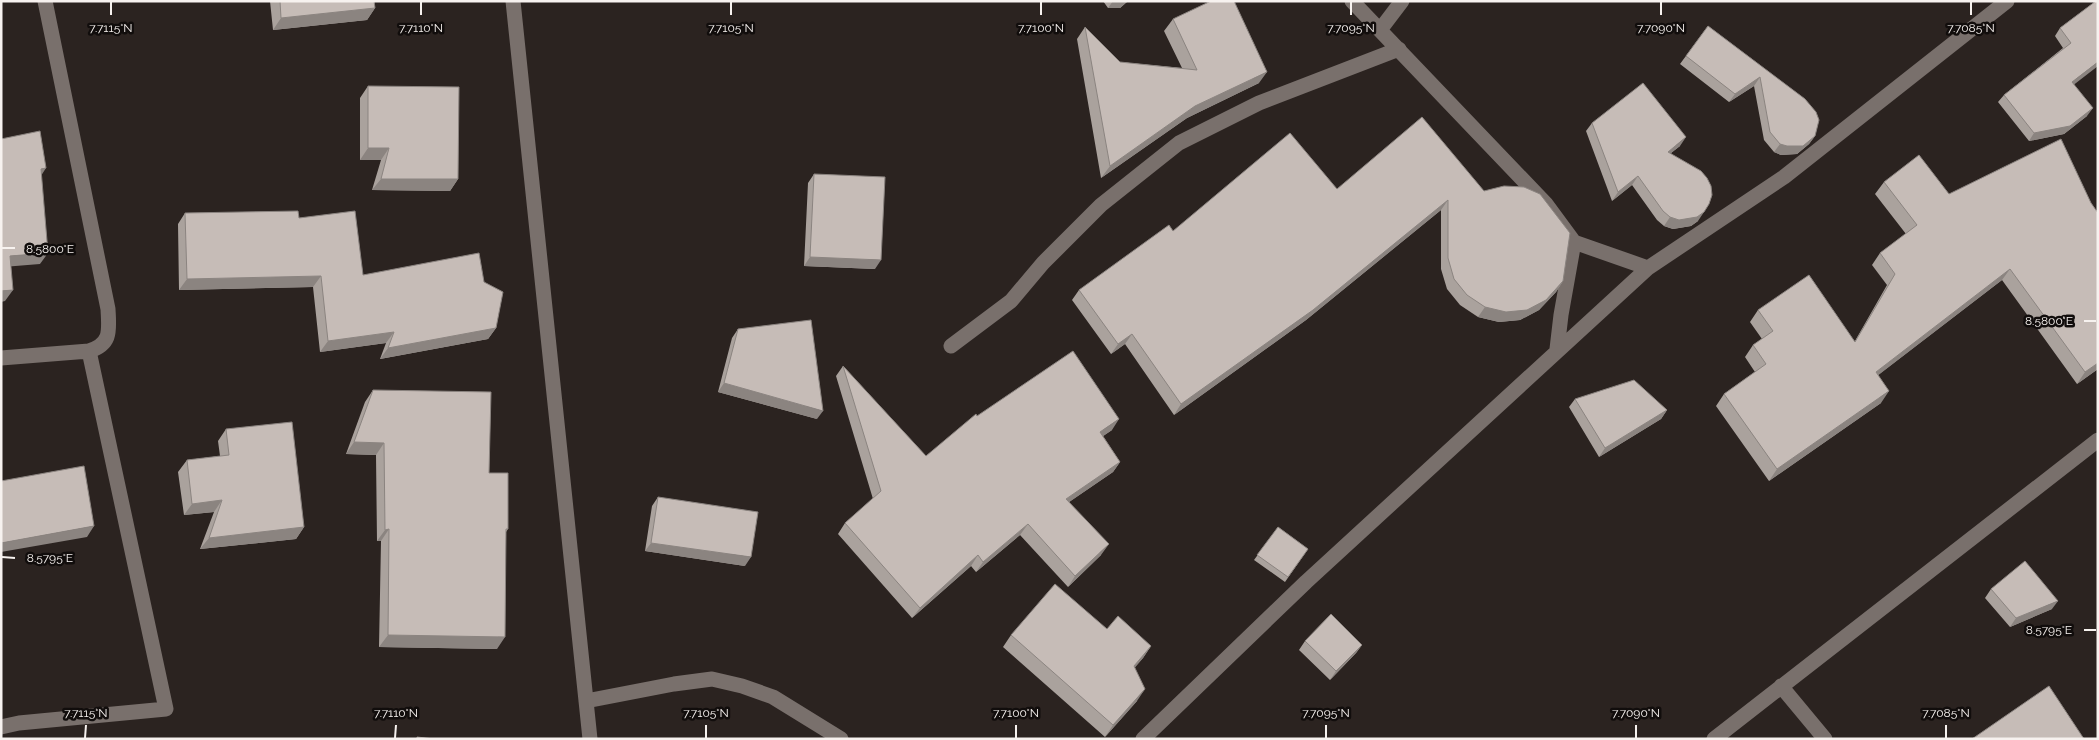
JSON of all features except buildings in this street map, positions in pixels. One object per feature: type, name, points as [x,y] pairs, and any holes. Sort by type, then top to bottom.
[{"type":"street","points":[[1,358],[89,351],[99,348],[107,340],[109,328],[108,309],[45,1]]},
{"type":"street","points":[[513,1],[590,739]]},
{"type":"street","points":[[1352,1],[1546,204],[1574,242],[1648,268]]},
{"type":"street","points":[[1380,30],[1402,1]]},
{"type":"street","points":[[1143,739],[1306,582],[1648,268],[1784,177],[2007,1]]},
{"type":"street","points":[[951,346],[1011,301],[1043,263],[1101,205],[1179,143],[1259,103],[1399,49]]},
{"type":"street","points":[[1558,349],[1561,315],[1574,242]]},
{"type":"street","points":[[1,727],[19,723],[166,709],[89,351]]},
{"type":"street","points":[[1714,739],[2098,440]]},
{"type":"street","points":[[586,701],[674,684],[712,679],[742,686],[773,697],[841,739]]},
{"type":"street","points":[[1781,686],[1825,739]]}]
